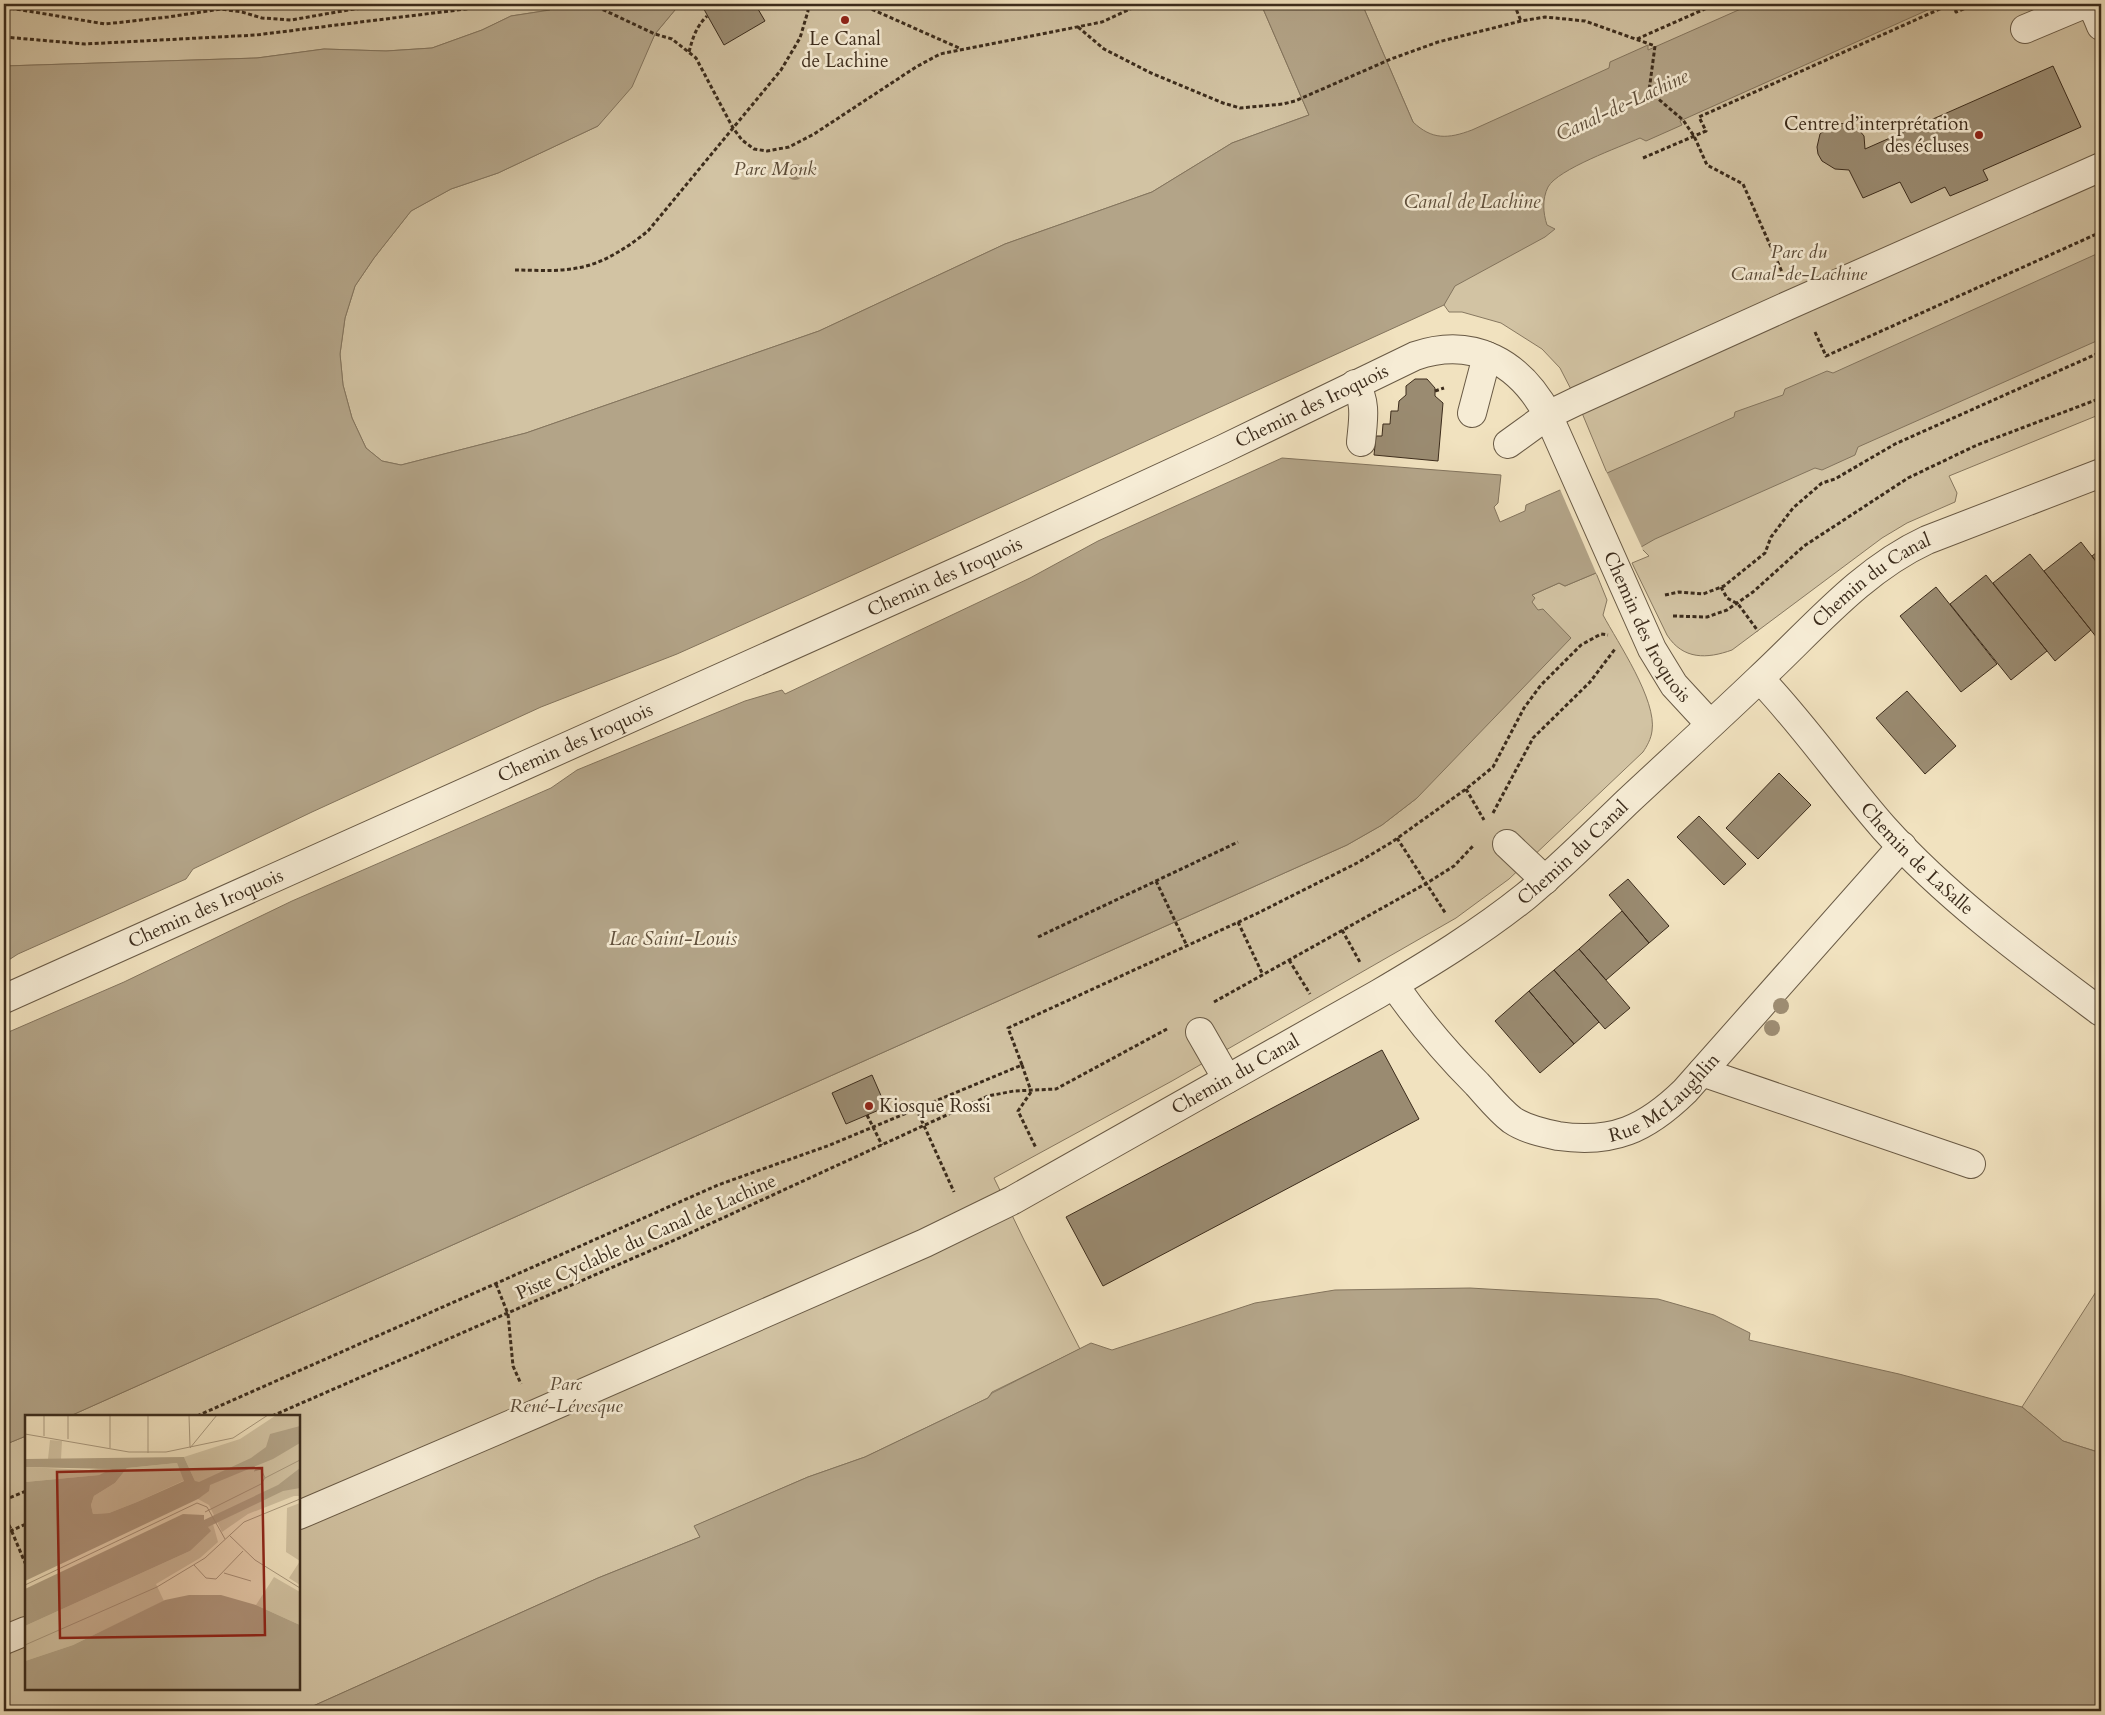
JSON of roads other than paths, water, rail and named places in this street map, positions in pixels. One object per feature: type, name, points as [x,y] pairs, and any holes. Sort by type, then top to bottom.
[{"type":"street","points":[[2025,30],[2088,4],[2092,7],[2101,26]]},
{"type":"street","points":[[1508,444],[1548,415],[1795,302],[2101,167]]},
{"type":"street","name":"Chemin des Iroquois","points":[[4,999],[985,559],[1224,449],[1329,396],[1415,356],[1436,350],[1452,348],[1487,356],[1499,361],[1523,379],[1534,392],[1548,415],[1616,570],[1666,673],[1690,704],[1710,724]]},
{"type":"street","points":[[1472,413],[1487,356]]},
{"type":"street","points":[[1355,384],[1364,407],[1361,442]]},
{"type":"street","name":"Chemin du Canal","points":[[300,1515],[925,1243],[1013,1200],[1394,985],[1489,924],[1545,880],[1760,679],[1832,608],[1876,571],[1908,549],[1950,530],[2101,473]]},
{"type":"street","name":"Chemin de LaSalle","points":[[1760,679],[1784,704],[1867,808],[1902,846],[1974,912],[2101,1012]]},
{"type":"street","points":[[1507,844],[1545,880]]},
{"type":"street","name":"Rue McLaughlin","points":[[1394,985],[1417,1018],[1449,1056],[1512,1120],[1527,1128],[1547,1134],[1575,1138],[1594,1138],[1625,1133],[1662,1112],[1679,1097],[1902,846]]},
{"type":"street","points":[[1200,1032],[1227,1079]]},
{"type":"street","points":[[1702,1072],[1971,1164]]},
{"type":"street","points":[[4,1640],[25,1631]]},
{"type":"water","points":[[554,4],[680,4],[655,34],[632,87],[598,126],[498,173],[451,189],[411,211],[374,258],[355,286],[345,318],[340,354],[343,385],[352,418],[366,448],[382,461],[401,465],[526,433],[819,331],[1005,244],[1152,192],[1232,143],[1309,115],[1261,4],[1362,4],[1413,122],[1434,135],[1448,136],[1472,130],[1609,68],[1610,62],[1648,45],[1648,50],[1752,4],[1941,4],[1680,121],[1682,125],[1646,141],[1640,138],[1590,159],[1564,173],[1548,187],[1544,201],[1547,225],[1555,229],[1545,237],[1455,286],[1444,305],[677,654],[541,707],[312,812],[193,869],[186,879],[18,954],[4,963],[4,66],[257,58],[324,49],[386,51],[432,48],[482,30],[511,16],[550,10]]},
{"type":"water","name":"Lac Saint-Louis","points":[[2101,252],[2101,339],[1858,447],[1855,455],[1822,470],[1815,468],[1655,539],[1596,573],[1565,586],[1559,583],[1532,595],[1535,598],[1532,602],[1538,610],[1543,609],[1571,638],[1417,798],[1382,825],[1347,845],[72,1415],[25,1415],[25,1436],[4,1445],[4,1034],[124,982],[292,901],[551,788],[577,770],[745,701],[782,690],[785,694],[1030,578],[1098,541],[1282,458],[1501,475],[1498,503],[1494,507],[1500,522],[1525,511],[1526,505],[1607,473],[1734,417],[1735,412],[1783,395],[1785,389],[1827,371],[1833,373]]},
{"type":"water","points":[[1470,1288],[1658,1299],[1714,1315],[1750,1333],[1749,1340],[1899,1374],[2022,1407],[2063,1441],[2101,1453],[2101,1711],[302,1711],[598,1578],[700,1537],[694,1526],[808,1477],[865,1457],[988,1398],[992,1393],[1091,1343],[1112,1350],[1255,1303],[1335,1290]]},
{"type":"place","name":"Le Canal de Lachine","points":[[845,20]]},
{"type":"place","name":"Centre d’interprétation des écluses","points":[[1979,135]]},
{"type":"place","name":"Kiosque Rossi","points":[[869,1106]]},
{"type":"water label","name":"Canal-de-Lachine","points":[[1622,105]]},
{"type":"water label","name":"Canal de Lachine","points":[[1472,201]]},
{"type":"park label","name":"Parc Monk","points":[[775,169]]},
{"type":"park label","name":"Parc du Canal-de-Lachine","points":[[1799,263]]},
{"type":"park label","name":"Parc René-Lévesque","points":[[566,1395]]}]
